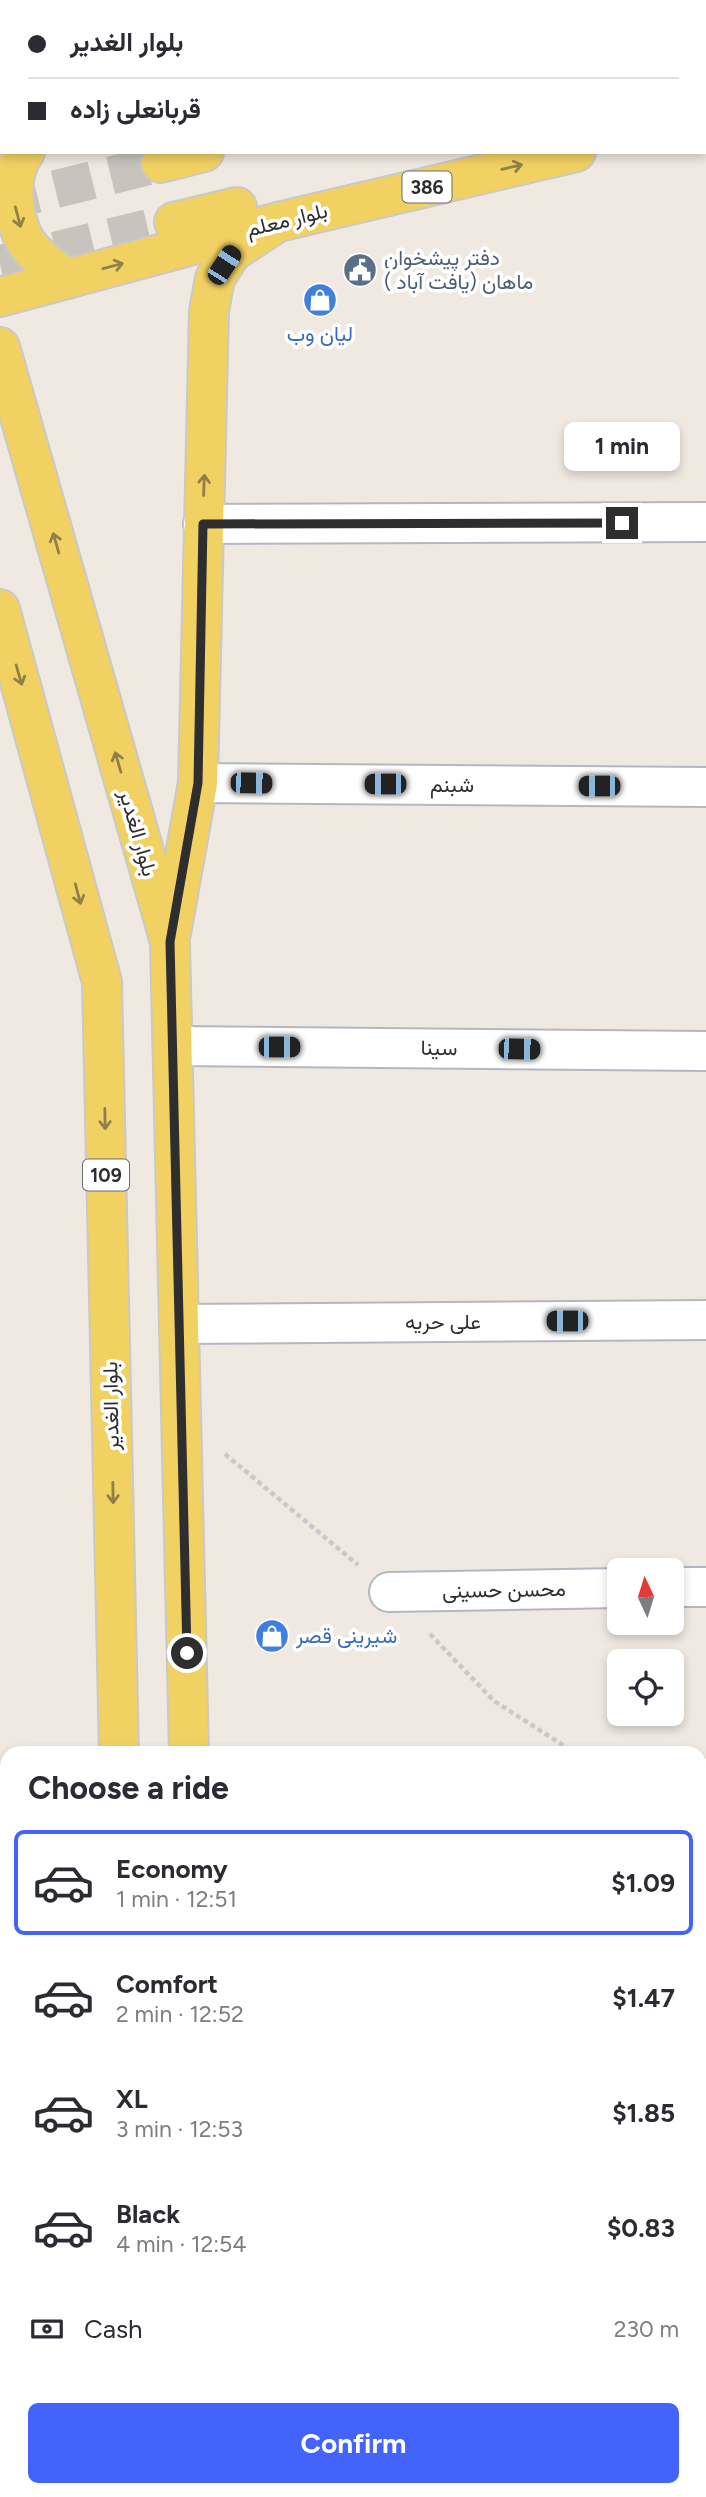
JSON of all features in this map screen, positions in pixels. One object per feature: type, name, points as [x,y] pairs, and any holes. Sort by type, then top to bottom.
[{"type":"main road","points":[[24,154],[15,171],[13,185],[15,207],[25,240],[36,254],[67,279]]},
{"type":"main road","points":[[161,163],[196,154]]},
{"type":"main road","name":"بلوار معلم","points":[[174,222],[463,154]]},
{"type":"main road","name":"بلوار معلم","points":[[0,297],[278,222],[567,154]]},
{"type":"main road","points":[[170,942],[198,783],[209,311],[215,278],[232,252],[278,222]]},
{"type":"main road","name":"بلوار الغدیر","points":[[0,346],[170,942],[189,1746]]},
{"type":"main road","name":"بلوار الغدیر","points":[[0,609],[102,982],[119,1746]]},
{"type":"street","points":[[203,524],[706,522]]},
{"type":"street","name":"شبنم","points":[[198,783],[706,786]]},
{"type":"street","name":"سینا","points":[[173,1046],[706,1051]]},
{"type":"street","name":"علی حریه","points":[[179,1324],[706,1320]]},
{"type":"street","points":[[684,1587],[706,1587]]},
{"type":"street","name":"محسن حسینی","points":[[389,1592],[607,1588]]},
{"type":"tunnel","points":[[0,203],[161,163]]},
{"type":"tunnel","points":[[0,264],[174,222]]},
{"type":"place","name":"دفتر پیشخوان ماهان (یافت آباد )","points":[[360,270]]},
{"type":"place","name":"لیان وب","points":[[320,300]]},
{"type":"place","name":"شیرینی قصر","points":[[272,1636]]},
{"type":"route","points":[[187,1653],[170,942],[198,783],[203,524],[622,523]]}]
